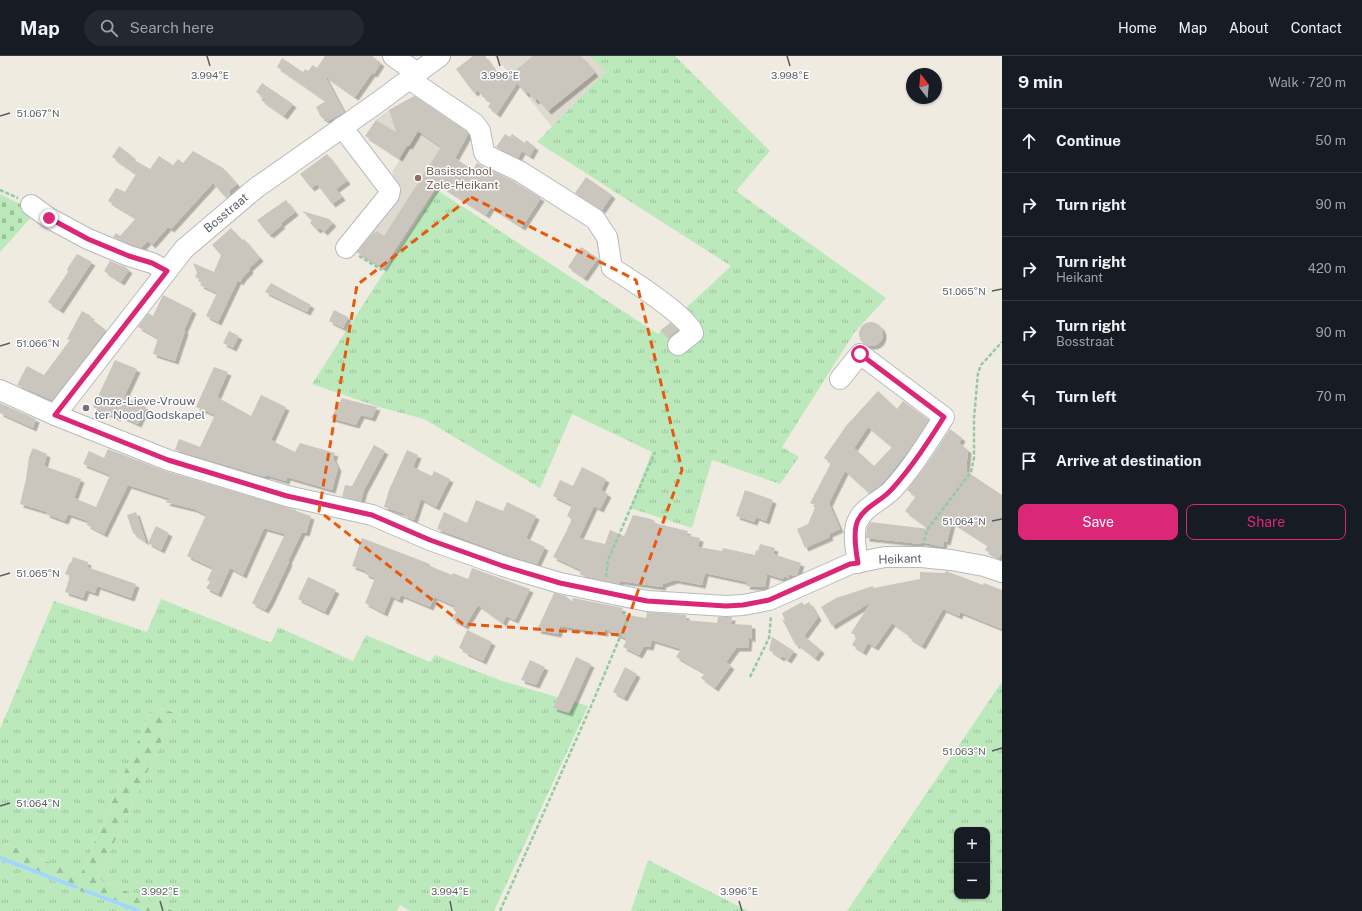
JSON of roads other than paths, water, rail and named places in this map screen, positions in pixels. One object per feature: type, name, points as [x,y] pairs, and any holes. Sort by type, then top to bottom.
[{"type":"street","points":[[393,56],[413,76],[474,123],[480,131],[484,152],[486,155],[521,172],[595,219],[607,237],[612,268],[678,314],[693,329],[693,333],[678,345]]},
{"type":"street","name":"Bosstraat","points":[[55,415],[184,249],[256,188],[342,128],[440,56]]},
{"type":"street","points":[[342,128],[390,190],[389,195],[346,248]]},
{"type":"street","points":[[31,205],[49,218],[88,239],[129,256],[152,263],[167,271]]},
{"type":"street","points":[[840,379],[860,354],[944,417],[916,459],[891,491],[864,511],[857,521],[855,543],[858,563]]},
{"type":"street","name":"Heikant","points":[[0,390],[55,415],[168,460],[287,496],[372,515],[430,540],[503,566],[560,583],[647,601],[726,606],[743,605],[769,600],[850,564],[885,557],[951,560],[984,566],[1002,572]]},
{"type":"waterway","points":[[0,858],[76,887]]},
{"type":"waterway","points":[[86,891],[139,911]]},
{"type":"place","name":"Basisschool Zele-Heikant","points":[[418,178]]},
{"type":"place","name":"Onze-Lieve-Vrouw ter Nood Godskapel","points":[[86,408]]}]
